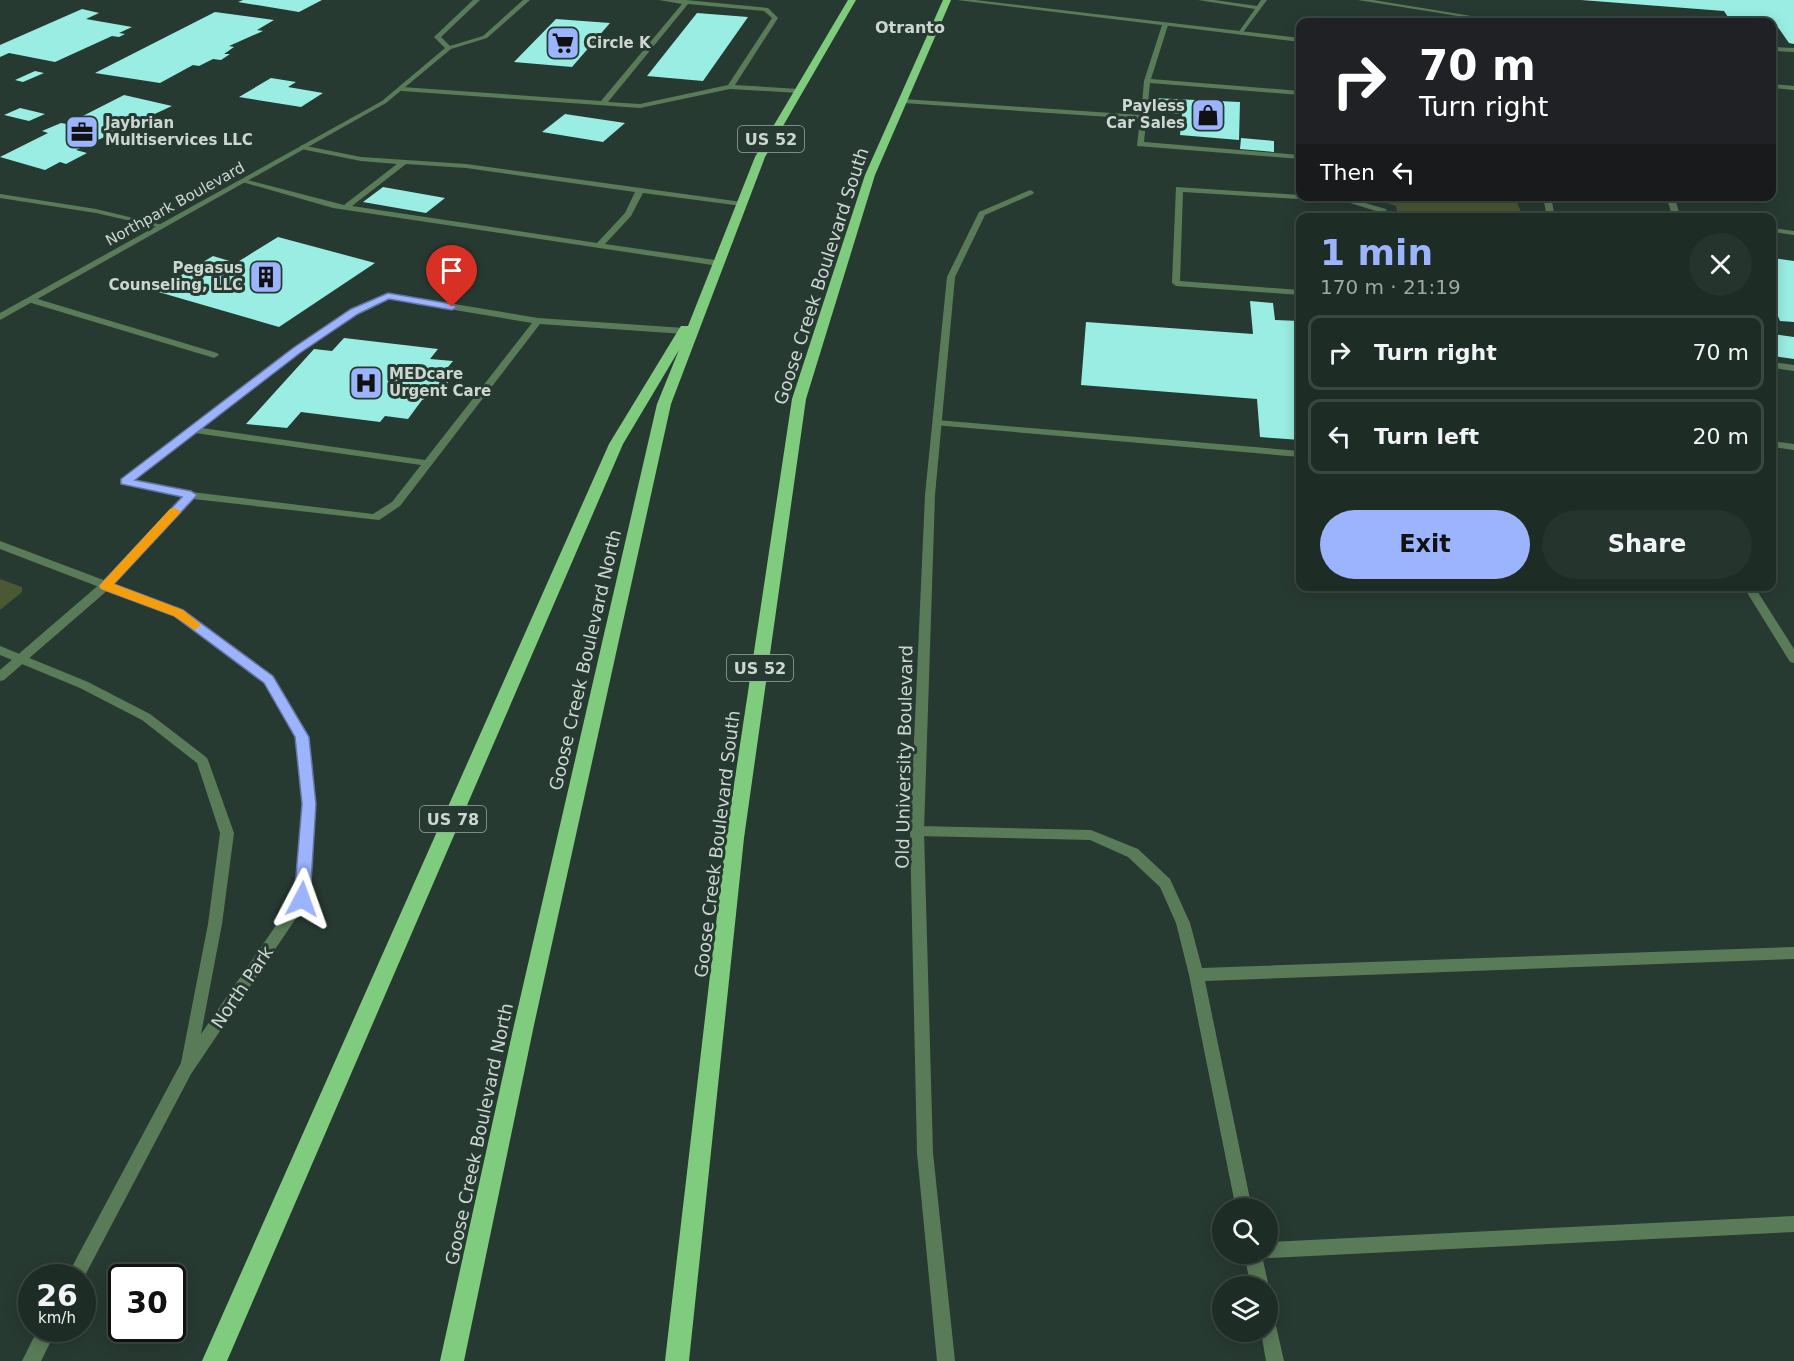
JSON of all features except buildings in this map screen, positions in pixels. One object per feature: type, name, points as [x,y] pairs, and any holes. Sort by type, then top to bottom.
[{"type":"highway","name":"Goose Creek Boulevard North","points":[[452,1361],[524,1025],[664,404],[760,157],[852,0]]},
{"type":"highway","name":"Goose Creek Boulevard South","points":[[677,1361],[735,838],[799,399],[870,175],[947,0]]},
{"type":"highway","name":"US 78","points":[[214,1361],[616,444],[710,287]]},
{"type":"street","points":[[477,0],[437,37],[449,48],[485,37],[527,0]]},
{"type":"street","points":[[662,0],[766,9],[775,18],[730,87]]},
{"type":"street","points":[[960,0],[1296,40]]},
{"type":"street","points":[[1202,0],[1259,8]]},
{"type":"street","points":[[1241,33],[1264,0]]},
{"type":"street","points":[[1361,0],[1479,18]]},
{"type":"street","points":[[604,102],[686,2]]},
{"type":"street","points":[[1165,25],[1147,81],[1140,144],[1296,157]]},
{"type":"street","name":"Northpark Boulevard","points":[[0,317],[370,110],[402,89],[449,48]]},
{"type":"street","points":[[1776,48],[1794,50]]},
{"type":"street","points":[[1147,81],[1296,93]]},
{"type":"street","points":[[1776,86],[1794,88]]},
{"type":"street","points":[[402,89],[640,106],[730,87],[799,91]]},
{"type":"street","points":[[903,102],[1144,117]]},
{"type":"street","points":[[304,147],[361,159],[466,166],[742,204]]},
{"type":"street","points":[[345,208],[404,162]]},
{"type":"street","points":[[243,181],[345,208],[719,263]]},
{"type":"street","points":[[1296,197],[1179,189],[1176,283],[1296,293]]},
{"type":"street","points":[[599,245],[628,214],[640,190]]},
{"type":"street","name":"Old University Boulevard","points":[[946,1361],[925,1153],[918,831],[930,495],[951,277],[982,214],[1030,192]]},
{"type":"street","points":[[0,196],[96,211],[162,226]]},
{"type":"street","points":[[1351,201],[1383,213]]},
{"type":"street","points":[[1776,231],[1794,233]]},
{"type":"street","points":[[538,321],[396,504],[375,518],[191,495],[126,482],[297,350],[354,311],[388,296],[538,321],[684,331]]},
{"type":"street","points":[[31,300],[214,355]]},
{"type":"street","points":[[1776,366],[1794,368]]},
{"type":"street","points":[[937,423],[1296,454]]},
{"type":"street","points":[[195,430],[427,463]]},
{"type":"street","points":[[1776,445],[1794,447]]},
{"type":"street","points":[[0,677],[105,586],[191,495]]},
{"type":"street","name":"North Park","points":[[0,545],[179,613],[268,679],[302,737],[309,804],[302,899],[186,1069],[82,1264]]},
{"type":"street","points":[[1751,591],[1794,659]]},
{"type":"street","name":"North Park","points":[[0,650],[84,685],[146,717],[202,760],[227,833],[215,924],[186,1069]]},
{"type":"street","points":[[918,831],[1091,835],[1133,853],[1165,883],[1183,923],[1196,975],[1242,1198]]},
{"type":"street","points":[[1196,975],[1794,953]]},
{"type":"street","points":[[1278,1250],[1794,1224]]},
{"type":"street","points":[[31,1361],[41,1342]]},
{"type":"street","points":[[1272,1342],[1275,1361]]},
{"type":"green space","points":[[1382,201],[1517,201],[1521,213],[1397,213],[1396,206]]},
{"type":"green space","points":[[0,579],[22,587],[22,592],[0,610]]},
{"type":"slow traffic","points":[[175,512],[105,586],[179,613],[195,625]]},
{"type":"place","name":"Circle K","points":[[563,43]]},
{"type":"place","name":"Payless Car Sales","points":[[1208,115]]},
{"type":"place","name":"Jaybrian Multiservices LLC","points":[[82,132]]},
{"type":"place","name":"Pegasus Counseling, LLC","points":[[266,277]]},
{"type":"place","name":"MEDcare Urgent Care","points":[[366,383]]},
{"type":"district","name":"Otranto","points":[[910,27]]},
{"type":"route","points":[[302,899],[309,804],[302,737],[268,679],[179,613],[105,586],[191,495],[126,482],[297,350],[354,311],[388,296],[452,307]]}]
